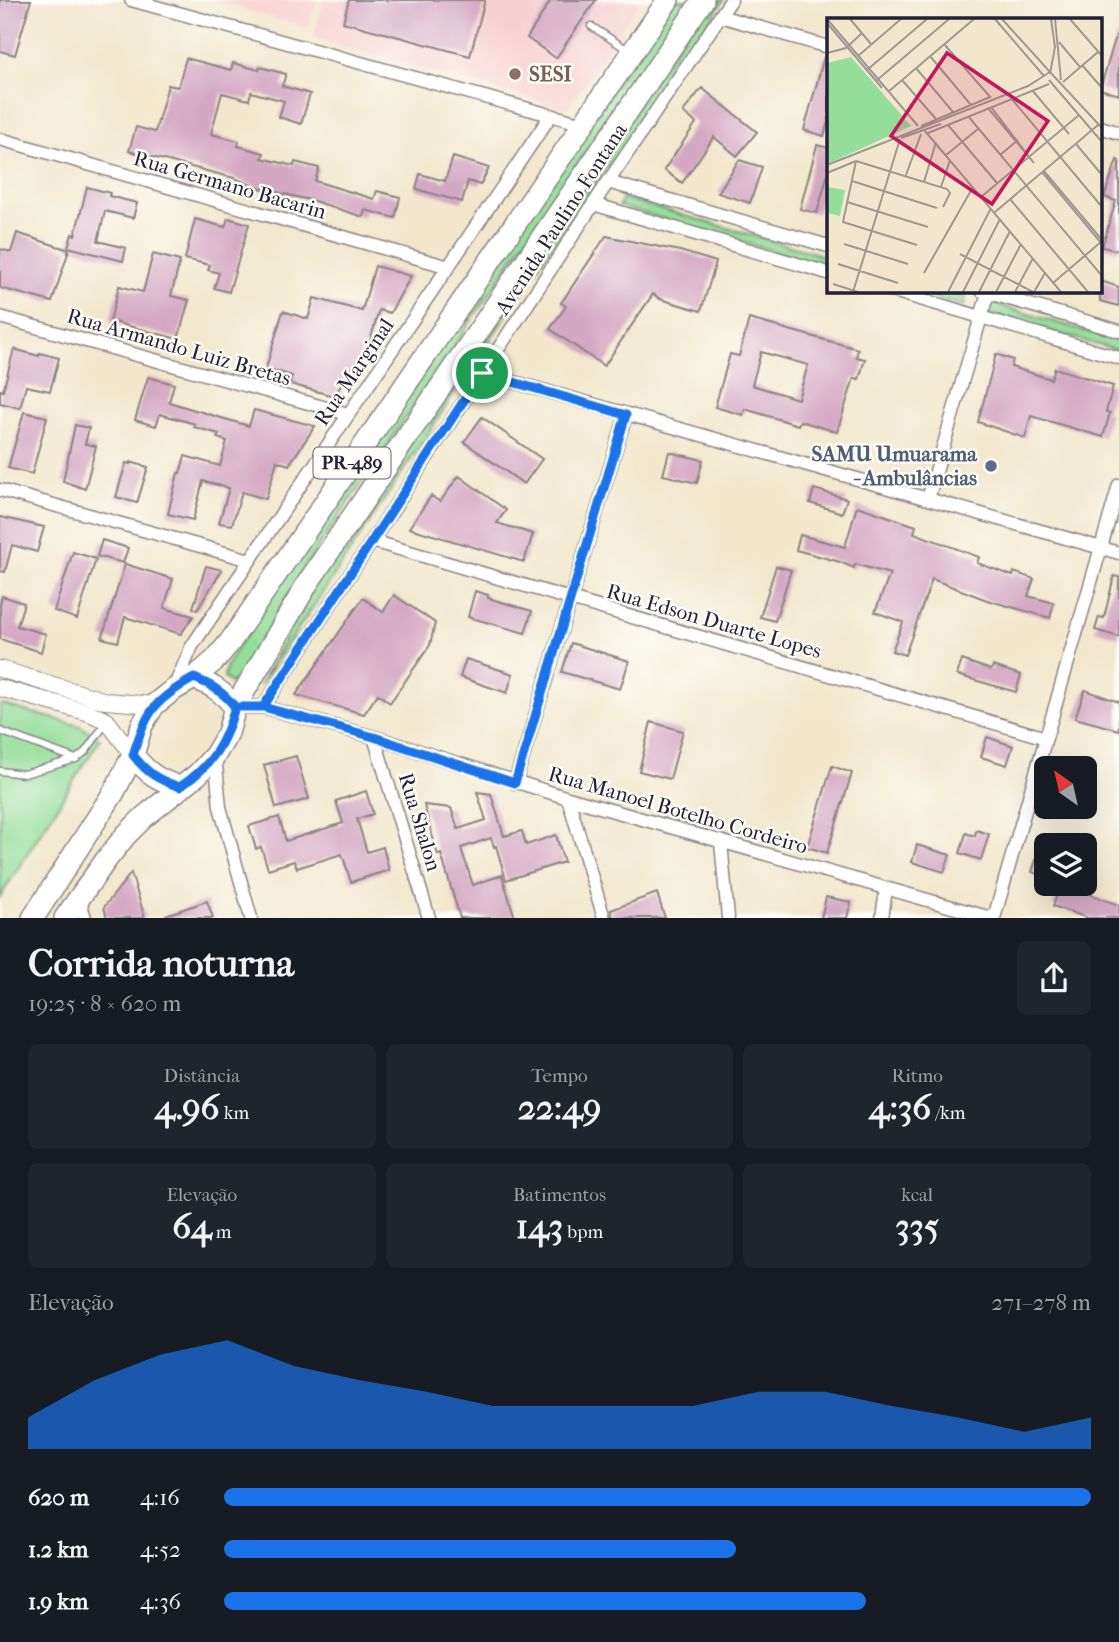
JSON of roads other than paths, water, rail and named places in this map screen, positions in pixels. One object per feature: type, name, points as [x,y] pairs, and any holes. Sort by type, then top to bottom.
[{"type":"main road","name":"PR-489","points":[[33,918],[114,792],[133,755],[142,725],[153,705],[194,678],[215,660],[230,642],[668,0]]},
{"type":"main road","name":"PR-489","points":[[65,918],[82,908],[126,835],[198,774],[215,755],[228,733],[235,707],[309,581],[704,0]]},
{"type":"main road","points":[[194,678],[224,693],[235,707]]},
{"type":"main road","points":[[133,755],[146,771],[160,781],[180,787]]},
{"type":"street","points":[[131,0],[583,124]]},
{"type":"street","name":"Avenida Paulino Fontana","points":[[263,707],[593,204],[731,0]]},
{"type":"street","points":[[720,16],[827,47]]},
{"type":"street","name":"Rua Marginal","points":[[173,690],[192,646],[551,115]]},
{"type":"street","points":[[1102,128],[1119,132]]},
{"type":"street","name":"Rua Germano Bacarin","points":[[0,139],[449,267]]},
{"type":"street","points":[[608,182],[827,246]]},
{"type":"street","points":[[593,204],[827,273]]},
{"type":"street","points":[[897,292],[1119,358]]},
{"type":"street","points":[[928,499],[981,317],[984,292],[1119,331]]},
{"type":"street","name":"Rua Armando Luiz Bretas","points":[[0,317],[348,414]]},
{"type":"street","points":[[482,373],[1119,553]]},
{"type":"street","points":[[515,783],[626,415]]},
{"type":"street","points":[[993,918],[1119,485]]},
{"type":"street","points":[[0,490],[250,560]]},
{"type":"street","name":"Rua Edson Duarte Lopes","points":[[372,541],[1046,738]]},
{"type":"street","points":[[0,669],[106,701],[153,705]]},
{"type":"street","points":[[0,688],[90,713],[107,721],[133,755]]},
{"type":"street","name":"Rua Manoel Botelho Cordeiro","points":[[235,707],[263,707],[374,737],[515,783],[993,918]]},
{"type":"street","name":"Rua Shalon","points":[[374,737],[429,918]]},
{"type":"street","points":[[215,755],[220,807],[251,918]]},
{"type":"street","points":[[568,798],[604,918]]},
{"type":"street","points":[[721,842],[728,918]]},
{"type":"street","points":[[882,918],[886,889]]},
{"type":"lane","points":[[591,26],[633,53]]},
{"type":"lane","points":[[0,771],[24,774],[76,759],[85,752],[107,721]]},
{"type":"lane","points":[[0,731],[76,759]]},
{"type":"place","name":"SESI","points":[[515,74]]},
{"type":"place","name":"SAMU Umuarama - Ambulâncias","points":[[991,466]]}]
